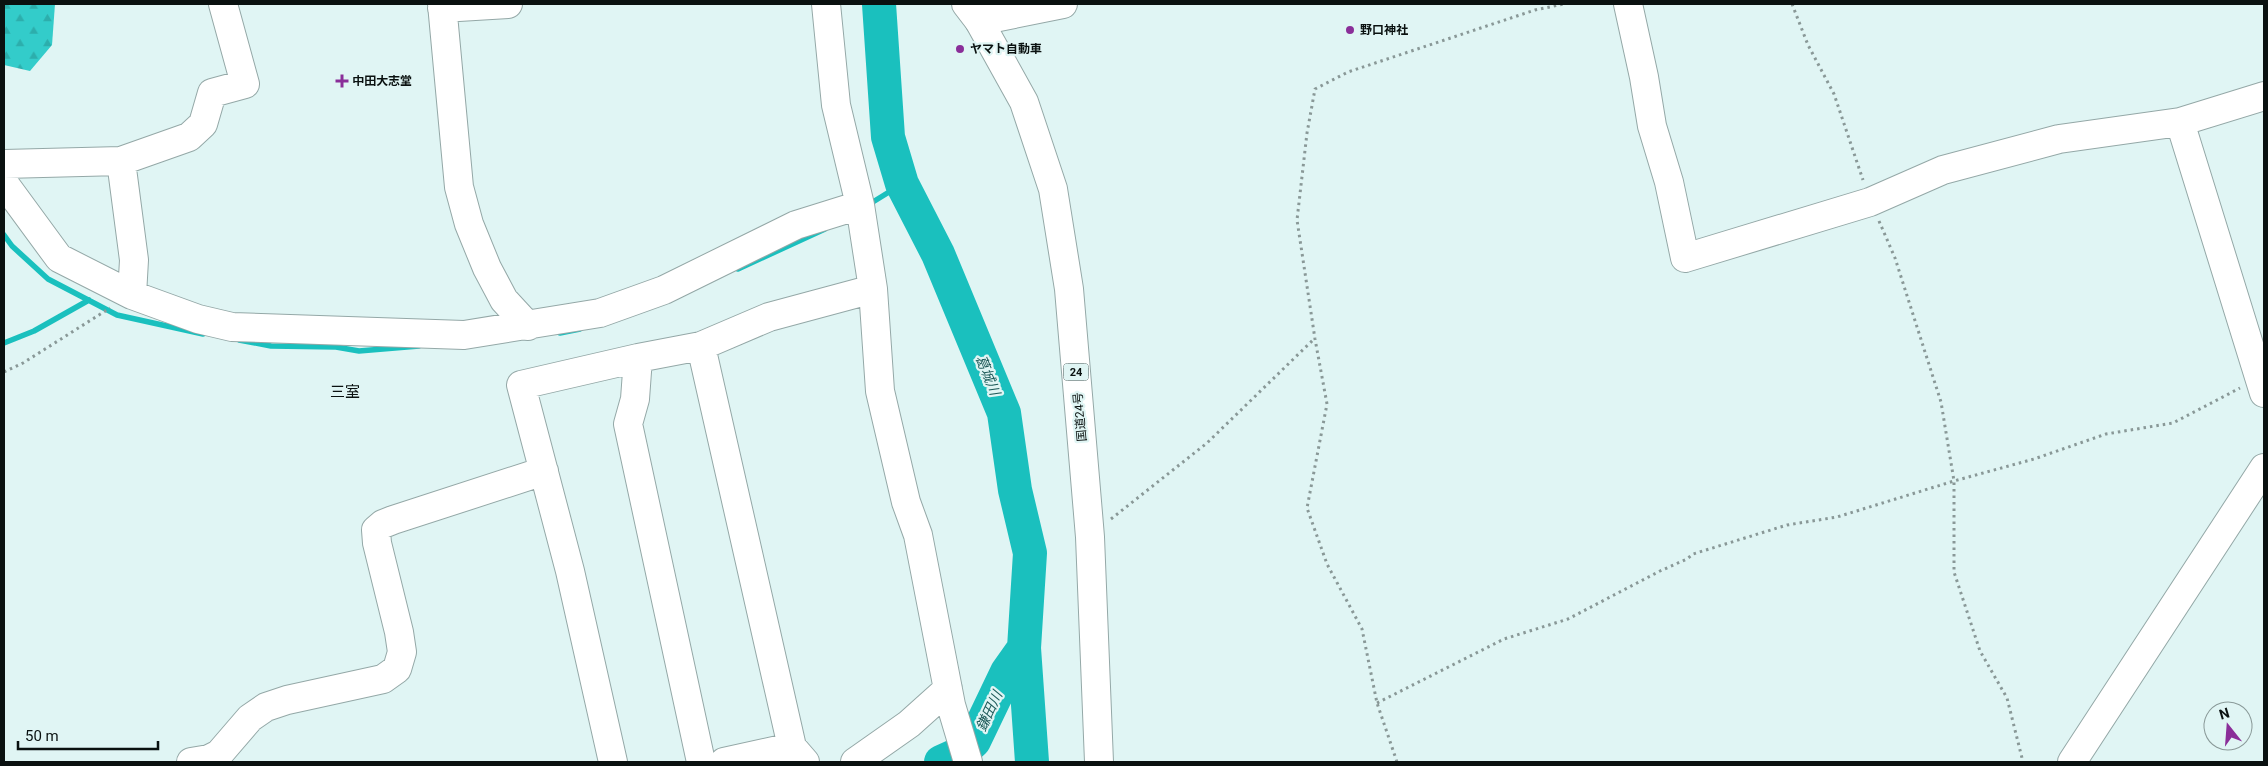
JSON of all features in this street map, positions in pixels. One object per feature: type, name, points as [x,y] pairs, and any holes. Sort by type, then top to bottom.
[{"type":"main road","points":[[4,164],[121,161],[189,137],[203,124],[212,93],[245,84],[224,4]]},
{"type":"main road","points":[[508,4],[442,6],[460,187],[469,224],[487,268],[504,300],[528,326]]},
{"type":"main road","points":[[826,4],[836,106],[860,204],[873,289],[880,391],[906,502],[918,535],[950,697],[968,762]]},
{"type":"main road","points":[[976,10],[1063,4]]},
{"type":"main road","points":[[1628,4],[1644,76],[1652,126],[1669,182],[1685,258],[1870,202],[1943,170],[2059,139],[2180,122],[2264,96]]},
{"type":"main road","name":"国道24号","points":[[976,10],[1024,102],[1053,188],[1069,289],[1090,537],[1099,762]]},
{"type":"main road","points":[[2180,122],[2262,385]]},
{"type":"main road","points":[[121,161],[134,260],[132,295]]},
{"type":"main road","points":[[4,183],[59,258],[132,295],[198,319],[232,327],[464,335],[600,313],[655,293],[796,225],[860,204]]},
{"type":"main road","points":[[613,762],[570,570],[521,385],[638,358],[701,346],[769,317],[873,289]]},
{"type":"main road","points":[[701,346],[799,755],[724,762]]},
{"type":"main road","points":[[638,358],[635,399],[628,424],[701,762]]},
{"type":"main road","points":[[2072,762],[2264,468]]},
{"type":"main road","points":[[191,762],[209,759],[219,754],[250,718],[266,707],[287,700],[383,679],[397,669],[402,652],[399,632],[377,543],[376,530],[392,520],[544,471]]},
{"type":"main road","points":[[855,762],[950,697]]},
{"type":"path","points":[[1397,762],[1377,703],[1362,629],[1327,564],[1307,508],[1327,404],[1297,220],[1307,133],[1315,89],[1348,72],[1535,10],[1564,4]]},
{"type":"path","points":[[1792,4],[1808,44],[1834,94],[1870,202],[1894,258],[1941,402],[1954,481],[1954,572],[1980,651],[2007,698],[2023,762]]},
{"type":"path","points":[[4,372],[23,363],[132,295]]},
{"type":"path","points":[[1090,537],[1207,443],[1315,339]]},
{"type":"path","points":[[1377,703],[1504,640],[1568,619],[1687,559],[1693,554],[1787,525],[1837,517],[2034,459],[2106,434],[2173,423],[2262,385]]},
{"type":"green space","points":[[4,4],[55,4],[52,45],[30,71],[4,65]]},
{"type":"waterway","name":"葛城川","points":[[879,4],[888,137],[902,184],[938,254],[1004,413],[1015,490],[1030,553],[1024,648],[1032,762]]},
{"type":"waterway","points":[[868,205],[902,184]]},
{"type":"waterway","points":[[738,269],[825,229]]},
{"type":"waterway","points":[[4,235],[12,246],[48,279],[117,315],[203,334]]},
{"type":"waterway","points":[[4,343],[34,331],[89,300]]},
{"type":"waterway","points":[[560,333],[580,329]]},
{"type":"waterway","points":[[239,340],[271,346],[336,347],[359,351],[419,346]]},
{"type":"waterway","name":"鎌田川","points":[[941,762],[961,753],[974,741],[1007,672],[1024,648]]},
{"type":"place","name":"野口神社","points":[[1350,30]]},
{"type":"place","name":"ヤマト自動車","points":[[960,49]]},
{"type":"place","name":"中田大志堂","points":[[342,81]]},
{"type":"district","name":"三室","points":[[345,392]]}]
